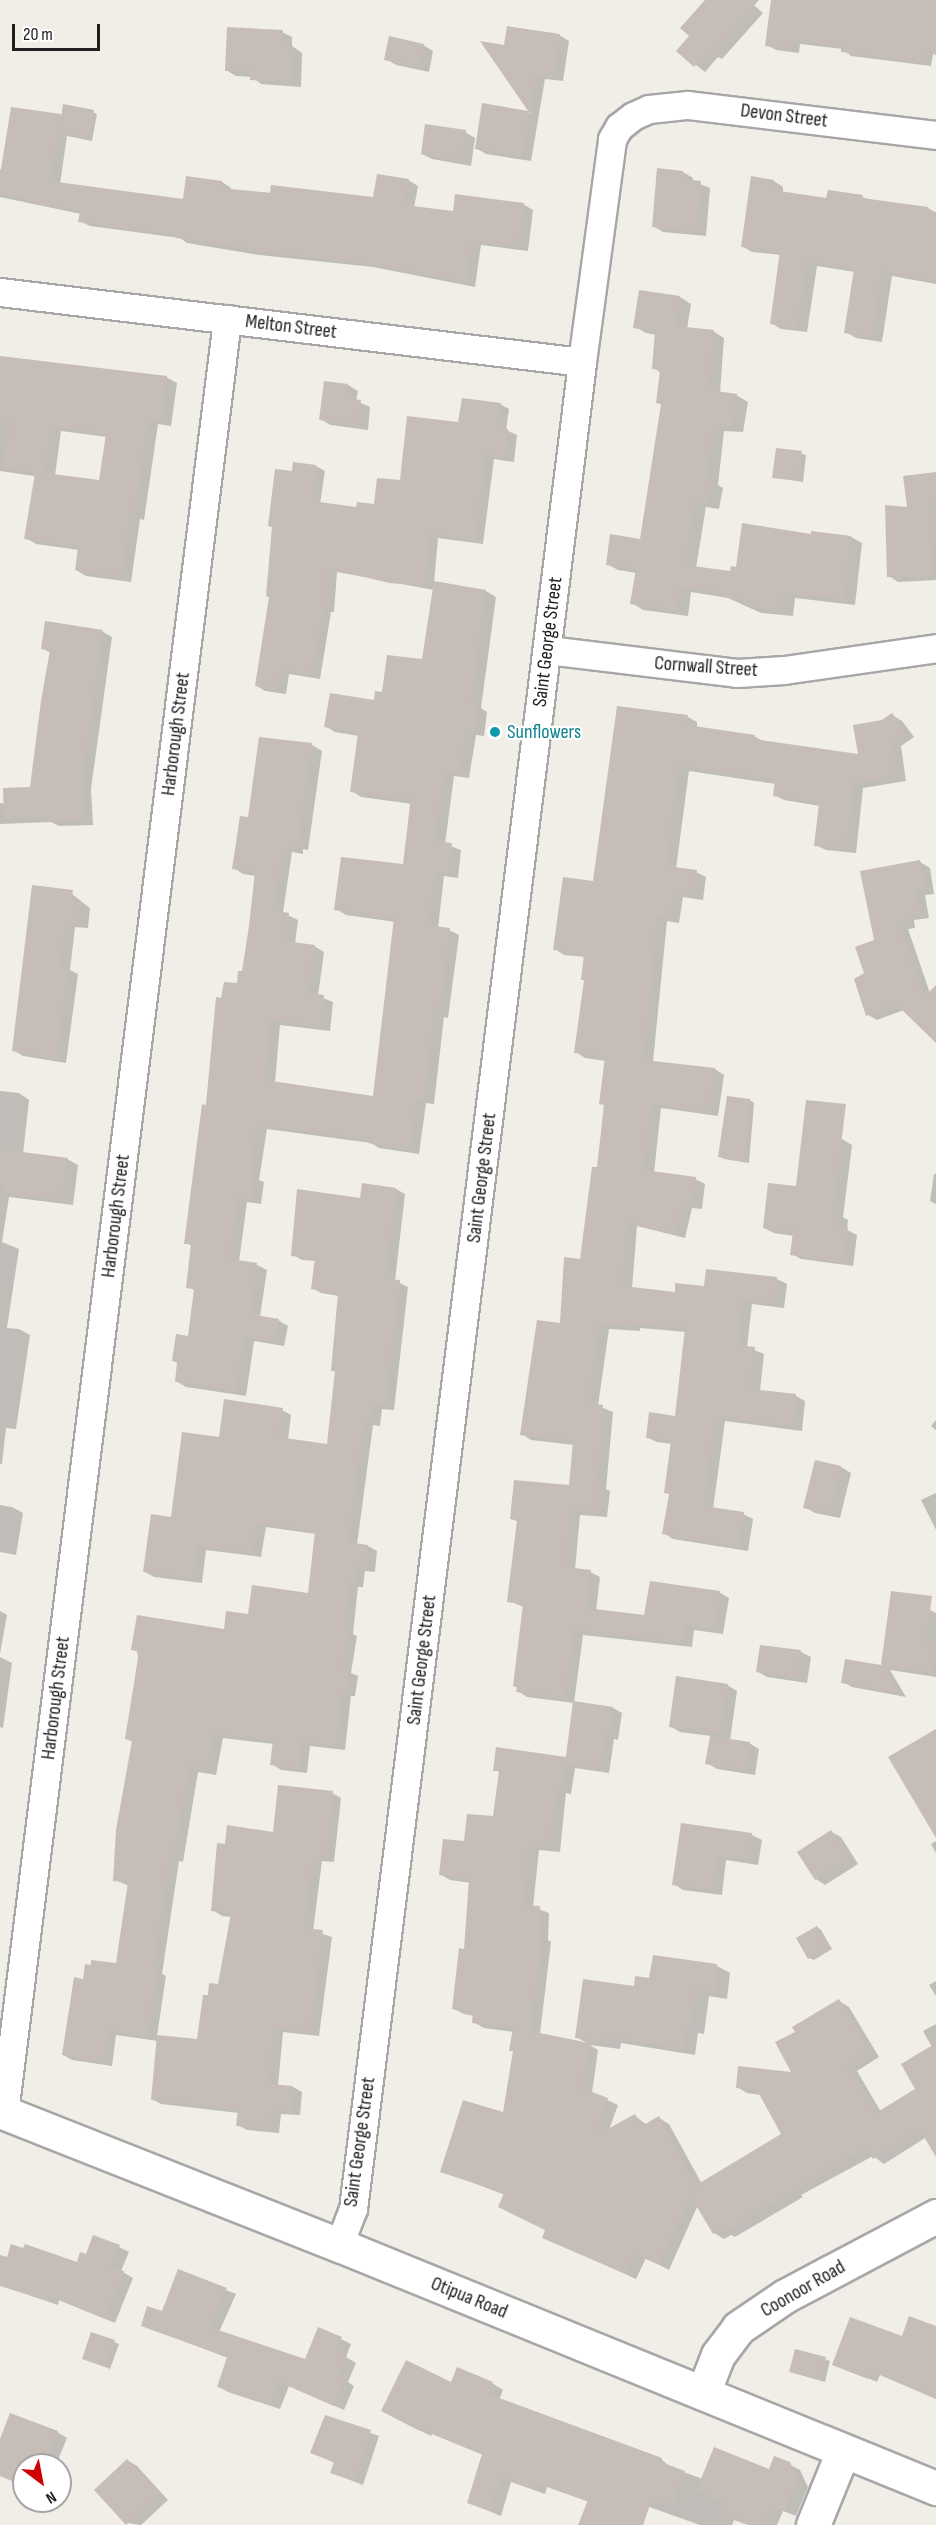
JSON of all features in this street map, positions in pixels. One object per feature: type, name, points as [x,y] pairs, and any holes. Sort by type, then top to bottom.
[{"type":"street","name":"Devon Street","points":[[633,116],[666,106],[688,105],[936,135]]},
{"type":"street","name":"Saint George Street","points":[[339,2245],[353,2209],[608,156],[612,139],[619,127],[633,116]]},
{"type":"street","name":"Melton Street","points":[[0,292],[582,362]]},
{"type":"street","name":"Harborough Street","points":[[2,2112],[227,319]]},
{"type":"street","name":"Cornwall Street","points":[[548,650],[737,673],[784,670],[936,648]]},
{"type":"street","name":"Otipua Road","points":[[2,2112],[339,2245],[936,2488]]},
{"type":"street","name":"Coonoor Road","points":[[703,2393],[718,2355],[738,2328],[785,2296],[936,2216]]},
{"type":"street","points":[[813,2525],[843,2451]]},
{"type":"building","points":[[705,0],[759,0],[711,55],[708,52],[694,67],[676,51],[689,36],[680,28]]},
{"type":"building","points":[[771,0],[936,0],[936,51],[924,50],[922,62],[841,52],[841,46],[791,40],[790,49],[765,46]]},
{"type":"building","points":[[507,26],[560,34],[553,77],[536,74],[522,157],[475,149],[482,103],[528,111],[480,41],[504,45]]},
{"type":"building","points":[[227,27],[283,30],[282,45],[293,46],[291,82],[250,80],[250,72],[225,71]]},
{"type":"building","points":[[389,36],[424,44],[419,67],[384,60]]},
{"type":"building","points":[[63,104],[94,110],[88,139],[59,133]]},
{"type":"building","points":[[11,107],[61,114],[50,181],[183,199],[186,176],[222,181],[221,188],[270,193],[271,185],[373,197],[377,174],[409,179],[404,205],[453,211],[455,194],[524,203],[518,246],[472,241],[466,282],[362,263],[248,250],[248,248],[176,238],[177,235],[78,222],[80,211],[23,201],[23,197],[0,194],[0,175]]},
{"type":"building","points":[[425,124],[466,130],[461,161],[421,154]]},
{"type":"building","points":[[657,168],[683,171],[683,179],[701,181],[696,231],[652,227]]},
{"type":"building","points":[[751,176],[774,180],[773,190],[826,198],[828,190],[863,195],[862,198],[928,207],[928,211],[936,212],[936,282],[882,271],[872,338],[844,333],[854,269],[807,262],[797,328],[770,324],[780,251],[741,247]]},
{"type":"building","points":[[639,290],[680,296],[676,326],[714,330],[709,390],[737,394],[732,427],[713,425],[707,479],[712,480],[708,503],[695,502],[685,565],[730,571],[731,566],[736,567],[742,523],[811,534],[811,531],[851,536],[844,599],[784,593],[782,610],[749,607],[749,602],[725,597],[725,593],[680,587],[677,610],[630,604],[636,569],[606,565],[610,534],[640,539],[661,404],[656,403],[660,370],[652,369],[655,331],[633,328]]},
{"type":"building","points":[[0,356],[167,376],[161,421],[148,420],[134,515],[130,514],[121,577],[75,570],[78,547],[24,539],[35,473],[3,468],[10,419],[0,418]],"holes":[[[51,426],[106,434],[99,480],[45,473]]]},
{"type":"building","points":[[324,381],[348,384],[346,398],[361,400],[358,425],[319,420]]},
{"type":"building","points":[[462,398],[501,403],[497,427],[508,429],[505,458],[486,455],[475,540],[430,534],[424,586],[389,583],[328,568],[326,608],[323,608],[311,675],[281,670],[277,690],[255,686],[269,597],[266,596],[272,527],[268,526],[275,469],[292,471],[293,462],[316,465],[312,501],[356,507],[357,502],[374,504],[377,478],[400,480],[407,416],[458,422]]},
{"type":"building","points":[[776,448],[802,451],[799,481],[772,478]]},
{"type":"building","points":[[936,472],[936,503],[929,504],[931,576],[887,577],[885,505],[907,507],[903,476]]},
{"type":"building","points":[[434,581],[486,590],[471,704],[478,705],[474,732],[466,731],[460,774],[444,771],[435,841],[452,843],[448,874],[435,872],[428,925],[450,928],[439,1013],[434,1012],[424,1099],[417,1098],[409,1150],[368,1143],[368,1139],[257,1125],[250,1174],[254,1175],[251,1199],[237,1198],[230,1259],[257,1263],[250,1314],[279,1319],[274,1342],[244,1336],[236,1391],[175,1382],[177,1362],[172,1361],[176,1334],[188,1336],[194,1289],[186,1288],[191,1244],[184,1244],[202,1104],[206,1105],[216,997],[221,998],[224,982],[237,983],[238,971],[242,971],[249,926],[255,872],[232,869],[240,816],[248,817],[259,737],[312,743],[298,846],[293,845],[293,850],[283,848],[273,910],[289,913],[285,941],[315,945],[308,993],[324,995],[320,1026],[270,1020],[265,1080],[373,1096],[394,918],[334,910],[341,857],[403,864],[410,805],[409,800],[350,792],[358,733],[324,727],[330,693],[374,700],[375,691],[382,692],[387,655],[422,659]]},
{"type":"building","points":[[45,621],[103,630],[82,783],[84,820],[48,822],[48,817],[4,819],[3,788],[30,787],[50,650],[41,649]]},
{"type":"building","points":[[617,706],[688,715],[687,725],[755,735],[754,739],[858,754],[853,725],[882,720],[892,713],[905,731],[892,741],[897,776],[854,783],[846,849],[814,846],[819,803],[773,796],[775,780],[679,766],[666,866],[697,870],[693,896],[674,892],[670,918],[657,916],[644,1060],[715,1068],[709,1112],[651,1104],[644,1170],[696,1177],[692,1204],[682,1203],[675,1234],[627,1222],[623,1286],[675,1292],[675,1283],[704,1286],[706,1269],[777,1277],[774,1304],[743,1300],[738,1345],[755,1347],[750,1389],[796,1394],[793,1426],[715,1417],[704,1506],[744,1512],[738,1547],[662,1534],[669,1494],[664,1493],[671,1441],[646,1438],[649,1412],[675,1416],[685,1328],[631,1323],[631,1326],[599,1324],[589,1403],[603,1405],[597,1484],[601,1484],[598,1513],[570,1510],[566,1567],[591,1570],[586,1608],[644,1615],[650,1581],[720,1591],[714,1629],[685,1625],[682,1643],[574,1630],[565,1698],[516,1692],[517,1687],[513,1686],[523,1604],[507,1602],[517,1520],[510,1519],[514,1480],[569,1485],[573,1441],[520,1435],[537,1320],[560,1323],[564,1257],[580,1259],[592,1167],[597,1167],[604,1105],[599,1104],[605,1057],[574,1053],[584,980],[581,980],[584,954],[553,950],[563,877],[593,881]]},
{"type":"building","points":[[920,860],[925,888],[916,890],[920,913],[905,915],[906,923],[899,924],[924,997],[936,985],[936,1043],[896,1004],[866,1016],[854,979],[864,973],[855,947],[874,940],[860,871]]},
{"type":"building","points":[[32,885],[73,890],[72,900],[81,901],[78,924],[66,922],[60,966],[69,967],[56,1059],[12,1051]]},
{"type":"building","points":[[727,1096],[750,1099],[745,1162],[718,1157]]},
{"type":"building","points":[[806,1100],[846,1104],[833,1212],[839,1213],[837,1227],[848,1228],[843,1262],[790,1255],[793,1232],[763,1228],[768,1183],[796,1186]]},
{"type":"building","points":[[0,1149],[68,1158],[62,1200],[4,1193],[5,1186],[0,1185]]},
{"type":"building","points":[[362,1183],[396,1188],[386,1279],[400,1280],[385,1406],[373,1404],[371,1422],[364,1421],[348,1542],[368,1545],[366,1568],[356,1566],[355,1583],[349,1583],[344,1629],[348,1629],[342,1669],[349,1670],[346,1692],[342,1692],[336,1746],[301,1742],[298,1769],[270,1765],[273,1740],[214,1734],[207,1771],[189,1767],[174,1858],[170,1857],[153,1969],[157,1969],[148,2036],[108,2031],[103,2062],[62,2055],[74,1977],[83,1979],[85,1964],[91,1965],[91,1960],[116,1963],[128,1882],[113,1881],[116,1830],[132,1741],[125,1739],[138,1658],[137,1651],[131,1650],[137,1615],[224,1629],[226,1611],[248,1614],[252,1585],[308,1593],[315,1531],[257,1523],[253,1553],[197,1545],[193,1579],[143,1572],[151,1514],[171,1517],[182,1432],[219,1437],[224,1399],[283,1408],[278,1437],[327,1444],[335,1371],[331,1371],[338,1293],[311,1289],[315,1258],[291,1256],[297,1189],[360,1198]]},
{"type":"building","points":[[815,1460],[841,1466],[830,1514],[803,1508]]},
{"type":"building","points":[[891,1591],[932,1596],[925,1645],[936,1647],[933,1673],[883,1666],[898,1693],[841,1683],[845,1659],[881,1665]]},
{"type":"building","points":[[760,1645],[801,1650],[798,1678],[756,1672]]},
{"type":"building","points":[[676,1676],[728,1684],[720,1734],[669,1727]]},
{"type":"building","points":[[573,1701],[613,1707],[609,1736],[605,1735],[600,1768],[565,1764]]},
{"type":"building","points":[[936,1729],[936,1838],[888,1757]]},
{"type":"building","points":[[710,1736],[750,1742],[745,1770],[705,1764]]},
{"type":"building","points":[[496,1747],[566,1757],[561,1789],[556,1788],[550,1847],[529,1845],[523,1905],[540,1906],[538,1935],[542,1935],[530,2031],[525,2030],[589,2043],[582,2088],[608,2098],[595,2136],[635,2114],[642,2126],[659,2116],[695,2182],[693,2187],[781,2134],[757,2090],[736,2088],[738,2066],[791,2072],[775,2042],[795,2032],[792,2027],[839,1999],[870,2051],[847,2065],[876,2113],[915,2089],[901,2064],[936,2043],[936,2157],[920,2130],[873,2159],[867,2149],[792,2189],[793,2191],[724,2232],[722,2229],[713,2234],[690,2195],[659,2265],[635,2254],[626,2274],[542,2238],[545,2230],[498,2207],[504,2193],[440,2172],[463,2100],[503,2112],[513,2051],[509,2051],[513,2028],[472,2023],[473,2012],[452,2009],[459,1948],[464,1949],[469,1879],[439,1875],[443,1839],[464,1841],[467,1814],[493,1816],[499,1771],[493,1771]]},
{"type":"building","points":[[278,1785],[333,1791],[326,1858],[313,1857],[304,1928],[323,1930],[310,2032],[274,2028],[269,2084],[293,2086],[291,2111],[272,2110],[270,2129],[236,2126],[238,2109],[151,2100],[157,2035],[197,2039],[203,1995],[208,1995],[209,1983],[218,1984],[231,1913],[211,1911],[217,1843],[225,1844],[227,1825],[273,1832]]},
{"type":"building","points":[[681,1823],[752,1833],[749,1860],[717,1856],[712,1890],[672,1885]]},
{"type":"building","points":[[831,1830],[849,1858],[815,1880],[797,1852]]},
{"type":"building","points":[[817,1926],[829,1946],[808,1959],[796,1938]]},
{"type":"building","points":[[653,1955],[717,1964],[714,1992],[696,1990],[691,2028],[685,2027],[682,2048],[608,2037],[607,2043],[575,2038],[583,1979],[634,1986],[635,1976],[649,1978]]},
{"type":"building","points":[[93,2235],[120,2245],[111,2266],[124,2271],[105,2319],[49,2296],[48,2301],[0,2286],[0,2255],[7,2257],[11,2244],[23,2248],[25,2244],[77,2262],[80,2252],[86,2254]]},
{"type":"building","points":[[178,2269],[227,2288],[209,2327],[305,2359],[318,2327],[342,2337],[336,2351],[347,2356],[339,2376],[345,2379],[334,2406],[279,2382],[270,2405],[217,2387],[227,2357],[141,2326],[147,2306],[162,2311]]},
{"type":"building","points":[[909,2316],[936,2326],[936,2398],[871,2371],[868,2379],[832,2365],[850,2317],[902,2336]]},
{"type":"building","points":[[91,2332],[115,2340],[105,2367],[82,2359]]},
{"type":"building","points":[[795,2349],[826,2357],[820,2380],[789,2372]]},
{"type":"building","points":[[406,2360],[451,2382],[457,2367],[493,2382],[488,2394],[662,2458],[661,2462],[685,2471],[672,2506],[652,2499],[643,2525],[578,2525],[588,2500],[536,2482],[534,2489],[501,2477],[490,2511],[467,2503],[482,2454],[421,2429],[420,2431],[381,2411]]},
{"type":"building","points":[[10,2413],[58,2431],[50,2453],[12,2453],[12,2481],[0,2476],[0,2439]]},
{"type":"building","points":[[325,2415],[371,2430],[354,2481],[330,2473],[334,2462],[310,2453]]},
{"type":"building","points":[[714,2447],[769,2469],[774,2456],[790,2462],[797,2480],[785,2511],[772,2506],[764,2525],[750,2525],[720,2513],[724,2502],[696,2491]]},
{"type":"building","points":[[127,2459],[160,2493],[126,2525],[94,2490]]},
{"type":"place","name":"Sunflowers","points":[[495,732]]}]
